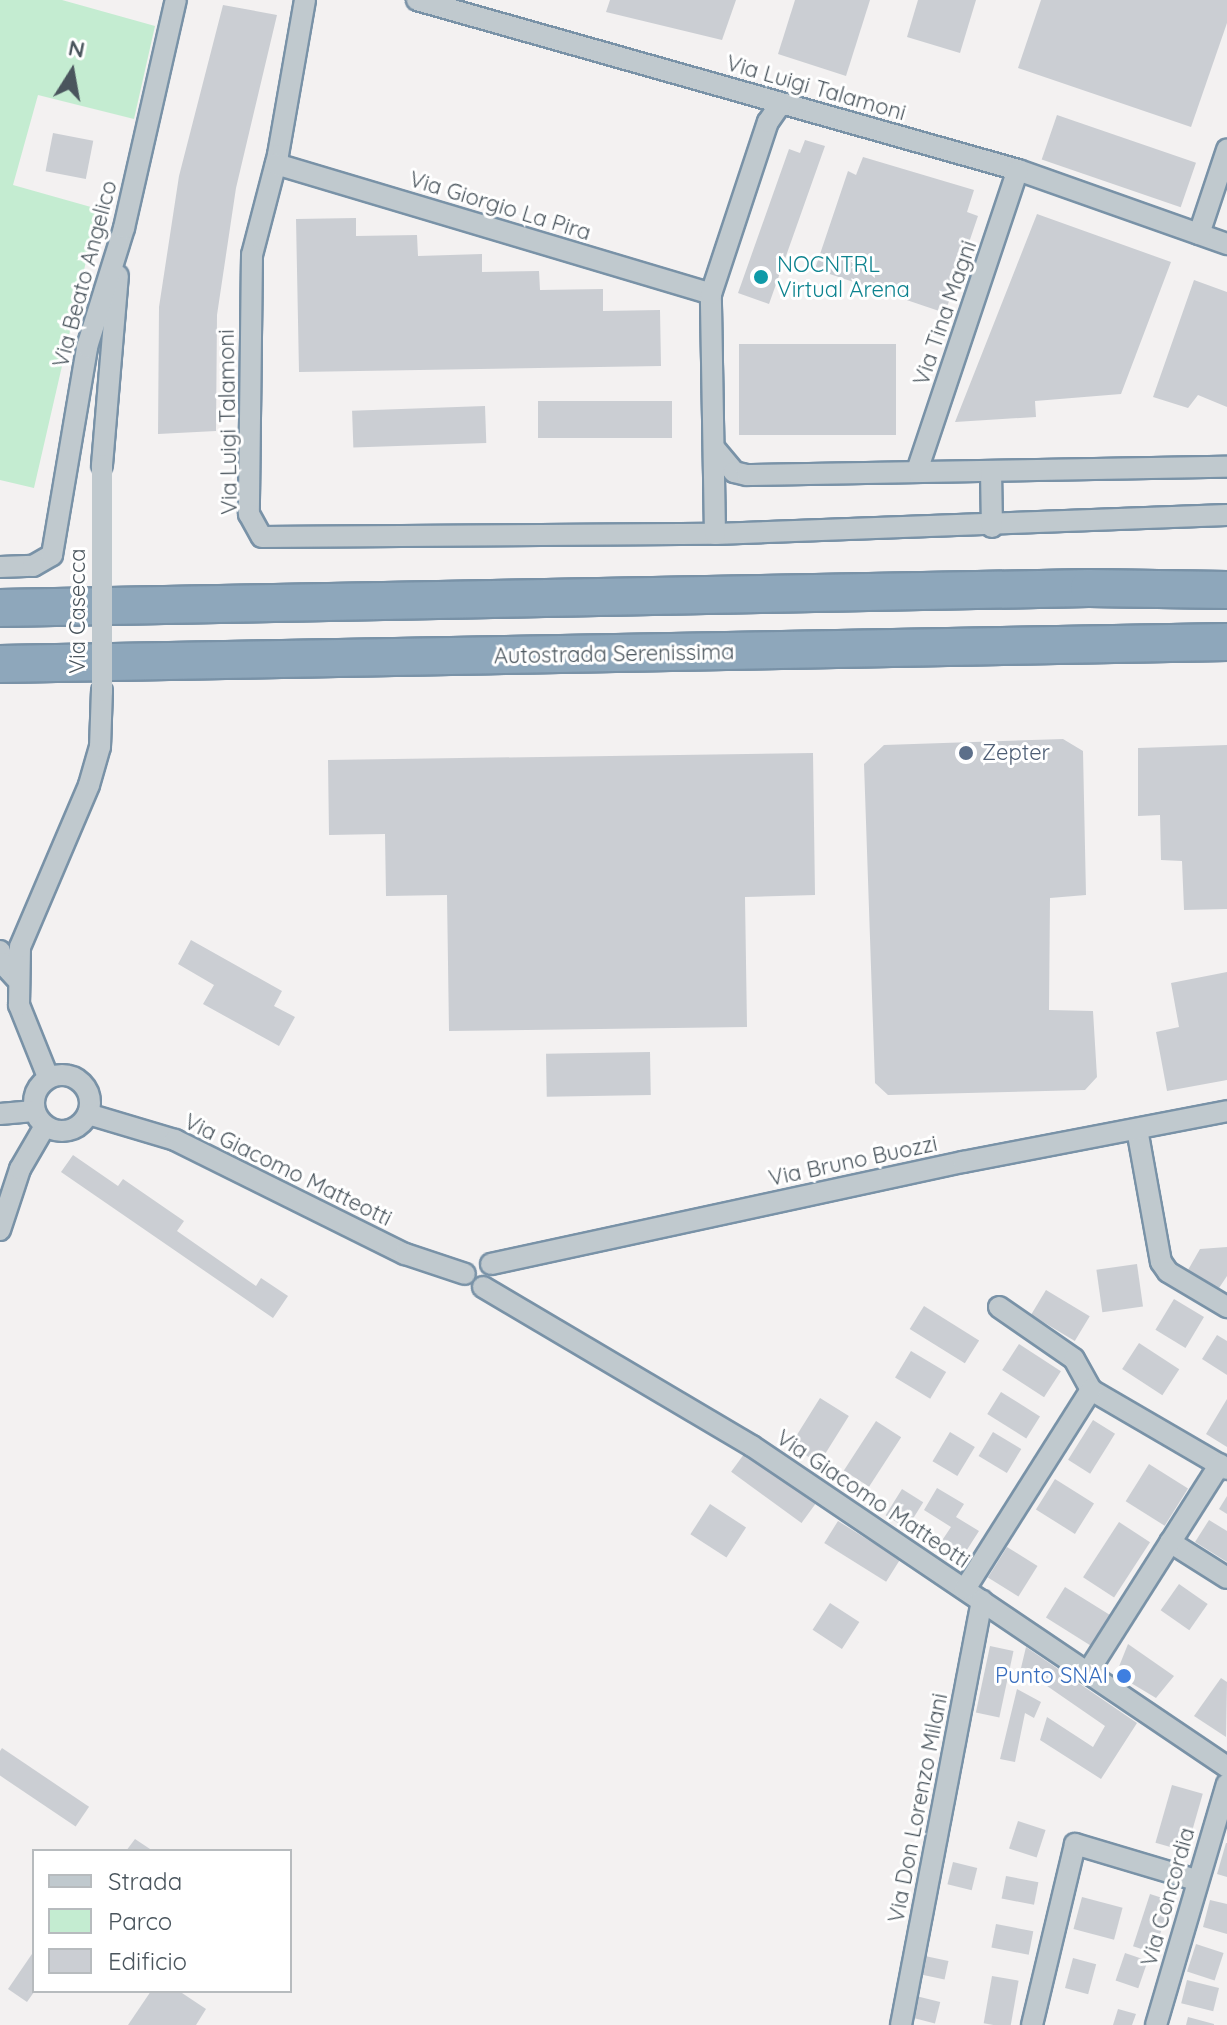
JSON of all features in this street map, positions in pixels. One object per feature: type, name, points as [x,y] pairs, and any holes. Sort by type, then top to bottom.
[{"type":"highway","points":[[0,608],[1089,588],[1227,590]]},
{"type":"highway","name":"Autostrada Serenissima","points":[[0,664],[1227,642]]},
{"type":"street","name":"Via Beato Angelico","points":[[0,567],[33,566],[52,555],[87,347],[124,228],[176,0]]},
{"type":"street","name":"Via Luigi Talamoni","points":[[305,0],[276,164],[252,255],[249,514],[262,537],[715,534],[992,527],[1227,515]]},
{"type":"street","name":"Via Luigi Talamoni","points":[[417,0],[1018,170],[1227,244]]},
{"type":"street","points":[[715,534],[711,294],[768,122],[780,105]]},
{"type":"street","points":[[1199,234],[1227,150]]},
{"type":"street","name":"Via Giorgio La Pira","points":[[276,164],[711,294]]},
{"type":"street","name":"Via Tina Magni","points":[[917,471],[1018,170]]},
{"type":"street","name":"Via Casecca","points":[[48,1077],[29,1036],[16,978],[31,911],[89,785],[100,747],[102,465],[109,344],[124,228]]},
{"type":"street","points":[[715,449],[734,472],[747,475],[1227,467]]},
{"type":"street","points":[[991,471],[992,527]]},
{"type":"street","name":"Via Casecca","points":[[0,951],[2,963],[16,978]]},
{"type":"street","points":[[0,1114],[40,1118],[65,1131],[88,1114],[90,1096],[81,1081],[65,1074],[48,1077],[35,1092],[40,1118],[0,1230]]},
{"type":"street","name":"Via Bruno Buozzi","points":[[491,1264],[1227,1111]]},
{"type":"street","name":"Via Giacomo Matteotti","points":[[88,1114],[175,1140],[405,1254],[465,1274],[470,1284],[483,1287],[752,1446],[1227,1767]]},
{"type":"street","points":[[1137,1129],[1161,1262],[1168,1272],[1227,1307]]},
{"type":"street","points":[[465,1274],[473,1260],[491,1264],[493,1278],[483,1287]]},
{"type":"street","points":[[999,1307],[1074,1359],[1091,1390],[1223,1467],[1170,1542],[1088,1672]]},
{"type":"street","points":[[973,1595],[1091,1390]]},
{"type":"street","points":[[1170,1542],[1227,1578]]},
{"type":"street","name":"Via Don Lorenzo Milani","points":[[901,2025],[973,1595]]},
{"type":"street","name":"Via Concordia","points":[[1156,2025],[1196,1880],[1227,1784]]},
{"type":"street","points":[[1032,2025],[1075,1844],[1196,1880]]},
{"type":"green space","points":[[0,0],[62,0],[155,26],[134,119],[38,95],[13,185],[98,209],[34,488],[0,480]]},
{"type":"building","points":[[610,0],[736,0],[722,40],[606,12]]},
{"type":"building","points":[[795,0],[870,0],[846,76],[778,54]]},
{"type":"building","points":[[918,0],[976,0],[960,53],[907,37]]},
{"type":"building","points":[[1041,0],[1227,0],[1227,23],[1191,127],[1018,68]]},
{"type":"building","points":[[223,5],[277,15],[236,188],[217,315],[216,431],[158,434],[159,307],[179,176]]},
{"type":"building","points":[[1057,115],[1196,163],[1181,207],[1042,159]]},
{"type":"building","points":[[53,133],[93,141],[86,179],[46,171]]},
{"type":"building","points":[[805,140],[825,146],[769,304],[738,293],[789,149],[800,153]]},
{"type":"building","points":[[863,157],[974,190],[967,212],[978,216],[945,313],[815,269],[848,171],[856,175]]},
{"type":"building","points":[[1037,214],[1171,262],[1121,394],[1035,401],[1036,417],[955,422]]},
{"type":"building","points":[[356,218],[356,236],[417,235],[418,256],[482,254],[482,272],[539,271],[540,290],[603,289],[603,311],[660,310],[661,366],[299,372],[296,219]]},
{"type":"building","points":[[1194,280],[1227,292],[1227,407],[1198,395],[1188,408],[1153,397]]},
{"type":"building","points":[[739,344],[896,344],[896,435],[739,435]]},
{"type":"building","points":[[538,401],[672,401],[672,438],[538,438]]},
{"type":"building","points":[[485,406],[486,443],[353,448],[352,411]]},
{"type":"building","points":[[1063,739],[1083,751],[1086,895],[1050,898],[1049,1010],[1093,1011],[1097,1077],[1085,1090],[888,1095],[875,1083],[864,764],[884,745]]},
{"type":"building","points":[[1227,745],[1227,909],[1184,910],[1182,861],[1161,860],[1160,815],[1138,816],[1138,748]]},
{"type":"building","points":[[813,753],[815,895],[745,897],[747,1027],[449,1031],[447,895],[386,896],[385,834],[329,835],[328,760]]},
{"type":"building","points":[[191,940],[282,991],[274,1006],[295,1017],[279,1046],[203,1004],[214,985],[178,964]]},
{"type":"building","points":[[1227,972],[1227,1080],[1167,1091],[1156,1032],[1179,1027],[1171,983]]},
{"type":"building","points":[[650,1052],[651,1095],[547,1097],[546,1054]]},
{"type":"building","points":[[73,1155],[118,1186],[123,1179],[184,1221],[177,1231],[256,1286],[261,1278],[288,1296],[273,1318],[61,1172]]},
{"type":"building","points":[[1227,1247],[1227,1276],[1219,1288],[1188,1270],[1200,1249]]},
{"type":"building","points":[[1137,1264],[1143,1307],[1102,1312],[1096,1270]]},
{"type":"building","points":[[1046,1290],[1090,1316],[1075,1341],[1031,1315]]},
{"type":"building","points":[[1174,1299],[1204,1317],[1185,1348],[1155,1330]]},
{"type":"building","points":[[924,1306],[979,1340],[965,1363],[910,1329]]},
{"type":"building","points":[[1217,1335],[1227,1341],[1227,1375],[1202,1359]]},
{"type":"building","points":[[1139,1343],[1179,1369],[1162,1395],[1122,1369]]},
{"type":"building","points":[[1019,1344],[1061,1371],[1044,1397],[1002,1370]]},
{"type":"building","points":[[911,1351],[946,1372],[930,1399],[895,1378]]},
{"type":"building","points":[[1001,1392],[1040,1416],[1026,1438],[987,1414]]},
{"type":"building","points":[[820,1398],[849,1416],[819,1464],[790,1445]]},
{"type":"building","points":[[1227,1399],[1227,1447],[1206,1434]]},
{"type":"building","points":[[1093,1420],[1115,1434],[1090,1474],[1068,1460]]},
{"type":"building","points":[[876,1421],[901,1437],[869,1487],[844,1470]]},
{"type":"building","points":[[950,1432],[975,1447],[957,1476],[932,1461]]},
{"type":"building","points":[[993,1432],[1021,1449],[1007,1473],[979,1456]]},
{"type":"building","points":[[747,1450],[817,1501],[802,1523],[731,1472]]},
{"type":"building","points":[[1149,1464],[1188,1488],[1165,1526],[1126,1501]]},
{"type":"building","points":[[1055,1479],[1094,1503],[1075,1534],[1036,1510]]},
{"type":"building","points":[[937,1488],[964,1504],[956,1517],[979,1531],[963,1556],[941,1542],[951,1527],[924,1510]]},
{"type":"building","points":[[902,1489],[923,1502],[907,1529],[886,1515]]},
{"type":"building","points":[[1227,1496],[1227,1514],[1219,1509]]},
{"type":"building","points":[[710,1504],[746,1527],[726,1558],[690,1534]]},
{"type":"building","points":[[1209,1520],[1227,1531],[1227,1562],[1195,1542]]},
{"type":"building","points":[[838,1521],[900,1560],[886,1582],[824,1543]]},
{"type":"building","points":[[1119,1522],[1150,1542],[1114,1598],[1083,1577]]},
{"type":"building","points":[[1007,1547],[1038,1566],[1018,1597],[988,1578]]},
{"type":"building","points":[[1179,1584],[1208,1604],[1189,1630],[1161,1610]]},
{"type":"building","points":[[1065,1587],[1111,1616],[1092,1646],[1046,1618]]},
{"type":"building","points":[[830,1603],[859,1622],[842,1649],[813,1630]]},
{"type":"building","points":[[1128,1644],[1174,1676],[1156,1698],[1116,1674]]},
{"type":"building","points":[[990,1646],[1013,1651],[999,1718],[976,1713]]},
{"type":"building","points":[[1026,1647],[1137,1723],[1101,1779],[1040,1740],[1047,1717],[1093,1747],[1105,1726],[1021,1668]]},
{"type":"building","points":[[1221,1678],[1227,1682],[1226,1737],[1194,1716]]},
{"type":"building","points":[[1017,1689],[1041,1702],[1034,1718],[1025,1713],[1015,1762],[1000,1759]]},
{"type":"building","points":[[2,1748],[89,1807],[76,1827],[0,1776]]},
{"type":"building","points":[[1172,1785],[1203,1794],[1186,1851],[1155,1843]]},
{"type":"building","points":[[1018,1821],[1046,1830],[1037,1858],[1009,1849]]},
{"type":"building","points":[[135,1839],[150,1849],[128,1849]]},
{"type":"building","points":[[1227,1843],[1227,1877],[1217,1874]]},
{"type":"building","points":[[953,1862],[977,1868],[972,1890],[947,1884]]},
{"type":"building","points":[[1006,1876],[1038,1882],[1034,1905],[1002,1899]]},
{"type":"building","points":[[1150,1894],[1171,1901],[1154,1953],[1133,1946]]},
{"type":"building","points":[[1082,1897],[1123,1908],[1114,1940],[1073,1929]]},
{"type":"building","points":[[1210,1900],[1227,1904],[1227,1934],[1203,1927]]},
{"type":"building","points":[[996,1924],[1033,1931],[1029,1955],[991,1948]]},
{"type":"building","points":[[1196,1944],[1224,1953],[1215,1981],[1187,1972]]},
{"type":"building","points":[[1125,1953],[1148,1961],[1138,1988],[1116,1980]]},
{"type":"building","points":[[32,1954],[33,1993],[27,2002],[8,1989]]},
{"type":"building","points":[[925,1956],[948,1961],[945,1980],[921,1975]]},
{"type":"building","points":[[1073,1958],[1096,1964],[1088,1994],[1065,1988]]},
{"type":"building","points":[[992,1976],[1019,1981],[1011,2025],[984,2023]]},
{"type":"building","points":[[1187,1980],[1219,1988],[1213,2011],[1181,2003]]},
{"type":"building","points":[[150,1993],[182,1993],[206,2009],[196,2025],[128,2025]]},
{"type":"building","points":[[916,1996],[940,2002],[935,2023],[911,2017]]},
{"type":"building","points":[[1118,2009],[1136,2014],[1132,2025],[1113,2025]]},
{"type":"building","points":[[1188,2017],[1214,2024],[1214,2025],[1186,2025]]},
{"type":"place","name":"NOCNTRL Virtual Arena","points":[[761,277]]},
{"type":"place","name":"Zepter","points":[[966,753]]},
{"type":"place","name":"Punto SNAI","points":[[1124,1676]]}]
